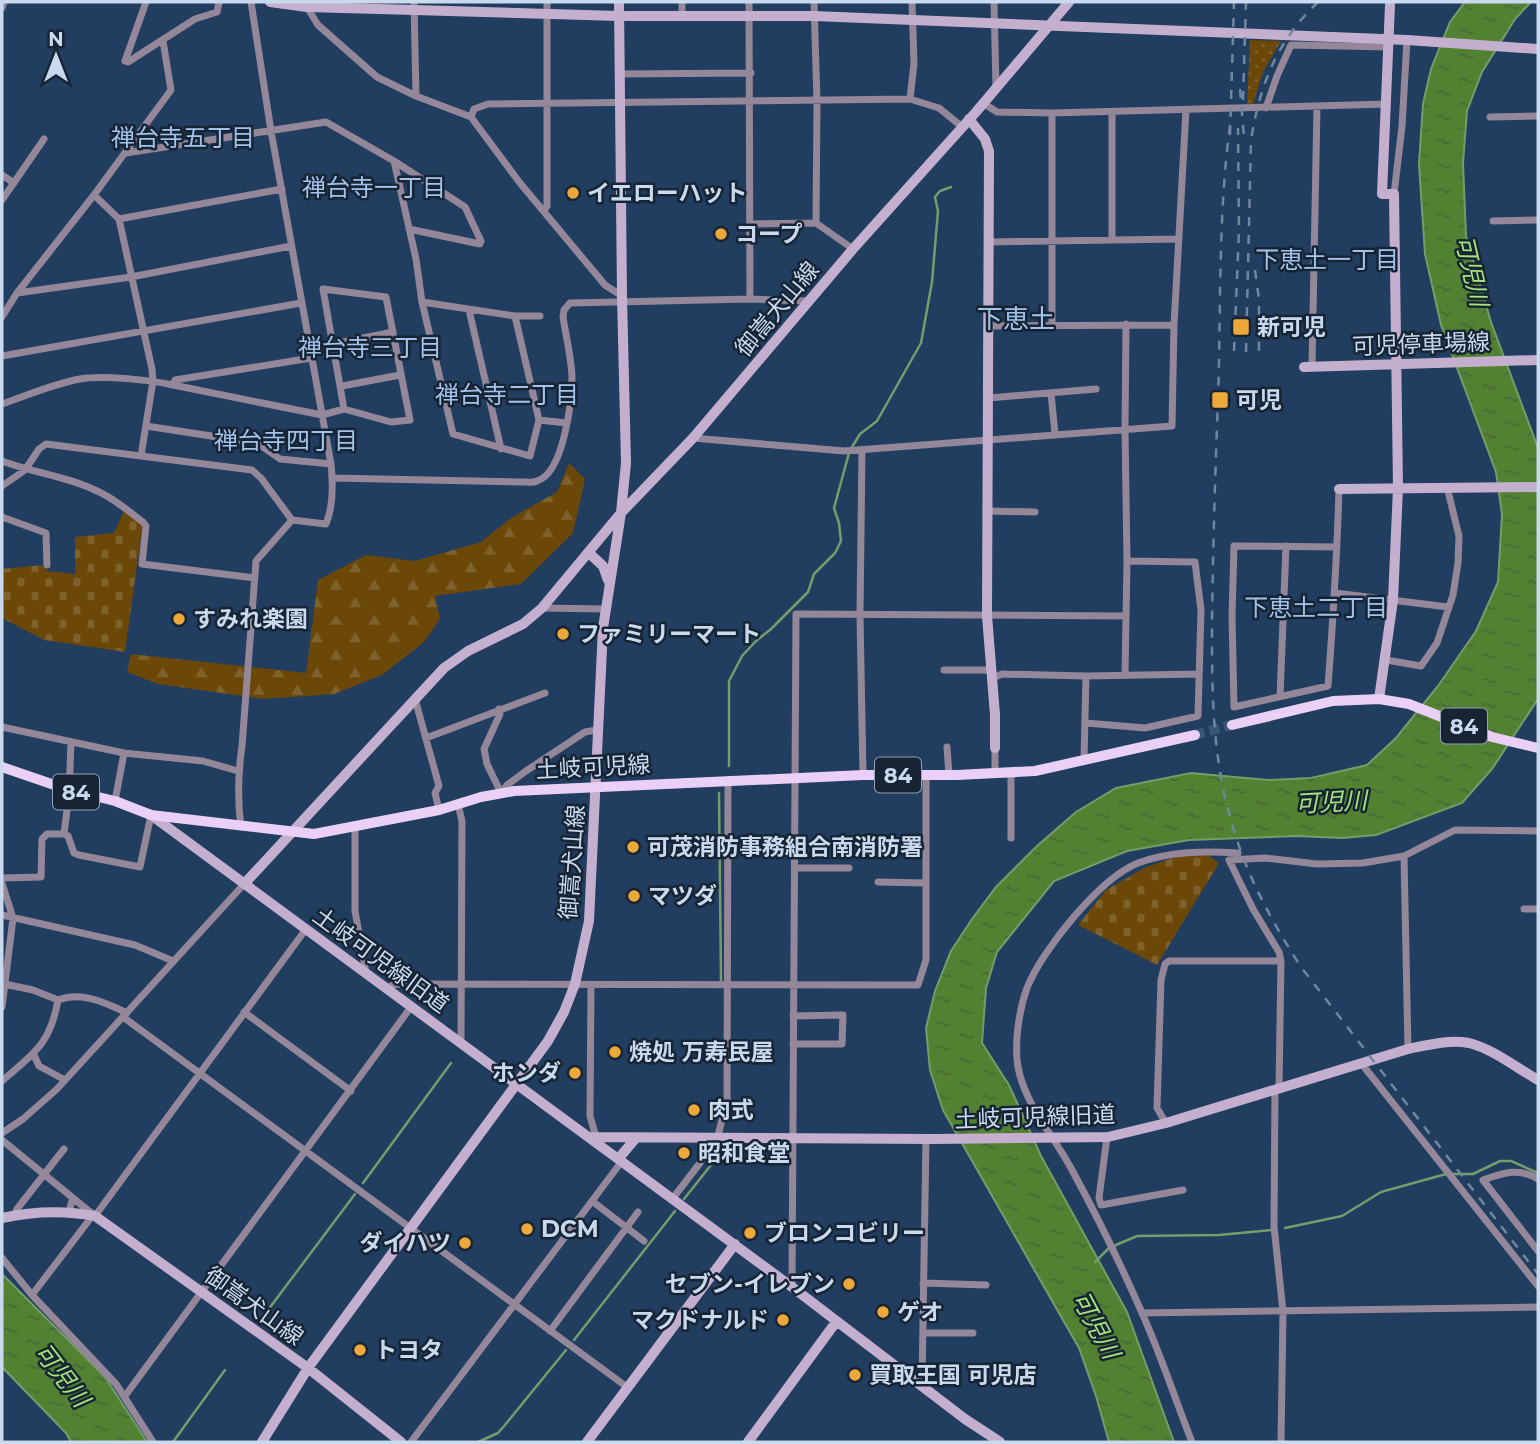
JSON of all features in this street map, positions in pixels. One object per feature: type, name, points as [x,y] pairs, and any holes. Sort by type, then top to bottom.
[{"type":"main road","name":"84","points":[[1232,725],[1334,701],[1379,699],[1409,704],[1493,737],[1538,748]]},
{"type":"main road","name":"土岐可児線","points":[[2,767],[69,790],[115,801],[151,815],[314,834],[439,810],[501,793],[863,775],[1035,771],[1195,735]]},
{"type":"street","points":[[2,8],[4,2]]},
{"type":"street","points":[[146,2],[125,61],[128,62],[195,19],[217,12],[219,2]]},
{"type":"street","points":[[2,486],[25,470],[39,449],[46,444],[252,470],[292,520],[326,524],[333,478],[331,464],[271,131],[251,2]]},
{"type":"street","points":[[270,2],[619,16],[814,16],[1407,40],[1538,49]]},
{"type":"street","points":[[544,211],[547,206],[547,2]]},
{"type":"street","points":[[2,1133],[23,1119],[65,1080],[444,668],[468,652],[523,624],[542,608],[621,513],[626,463],[619,2]]},
{"type":"street","points":[[682,2],[682,15]]},
{"type":"street","points":[[749,2],[750,299]]},
{"type":"street","points":[[814,2],[816,223]]},
{"type":"street","points":[[910,99],[914,63],[912,2]]},
{"type":"street","points":[[994,2],[996,88]]},
{"type":"street","name":"御嵩犬山線","points":[[2,1218],[39,1212],[69,1211],[94,1215],[308,1368],[548,1041],[575,984],[589,921],[605,609],[621,513],[693,438],[853,249],[1069,2]]},
{"type":"street","points":[[1390,4],[1382,194],[1394,194]]},
{"type":"street","points":[[307,5],[318,24],[377,77],[416,96],[471,117],[605,285],[622,298]]},
{"type":"street","points":[[414,6],[416,96]]},
{"type":"street","points":[[1379,699],[1393,600],[1398,488],[1394,194],[1399,169],[1407,40]]},
{"type":"street","points":[[2,317],[17,293],[126,153],[171,90],[163,41]]},
{"type":"street","points":[[1266,108],[1291,45],[1389,47]]},
{"type":"street","points":[[619,74],[751,73]]},
{"type":"street","points":[[471,117],[474,109],[488,104],[910,99],[939,108],[985,139],[989,151],[987,616],[995,773]]},
{"type":"street","points":[[983,103],[997,113],[1387,104]]},
{"type":"street","points":[[1308,366],[1317,107]]},
{"type":"street","points":[[693,438],[844,451],[1172,426],[1174,325],[1186,110]]},
{"type":"street","points":[[1112,112],[1112,240]]},
{"type":"street","points":[[1052,113],[1052,325]]},
{"type":"street","points":[[1490,117],[1538,116]]},
{"type":"street","points":[[126,153],[326,122],[394,161],[465,207],[481,241],[480,244],[409,229]]},
{"type":"street","points":[[2,200],[44,138]]},
{"type":"street","points":[[394,161],[422,302],[453,434],[530,456],[540,421],[514,316]]},
{"type":"street","points":[[2,175],[14,183]]},
{"type":"street","points":[[120,219],[282,189]]},
{"type":"street","points":[[94,195],[120,219],[144,330],[153,381],[141,456]]},
{"type":"street","points":[[1493,221],[1538,220]]},
{"type":"street","points":[[750,224],[816,223],[853,249]]},
{"type":"street","points":[[989,242],[1179,239]]},
{"type":"street","points":[[17,293],[131,277],[291,246]]},
{"type":"street","points":[[2,404],[50,386],[83,378],[153,381],[322,415],[344,409],[391,422],[410,420],[386,298],[323,289],[344,409]]},
{"type":"street","points":[[333,478],[537,481],[547,475],[554,466],[566,423],[572,380],[563,317],[564,310],[570,303],[622,298],[809,301]]},
{"type":"street","points":[[422,302],[514,316],[540,316]]},
{"type":"street","points":[[2,356],[301,303]]},
{"type":"street","points":[[469,310],[501,449]]},
{"type":"street","points":[[1125,675],[1128,561],[1126,324]]},
{"type":"street","points":[[989,327],[1174,325]]},
{"type":"street","points":[[333,344],[393,332]]},
{"type":"street","points":[[173,385],[175,380],[311,358]]},
{"type":"street","name":"可児停車場線","points":[[1308,366],[1538,360]]},
{"type":"street","points":[[342,387],[401,375]]},
{"type":"street","points":[[989,398],[1096,389]]},
{"type":"street","points":[[1051,393],[1055,434]]},
{"type":"street","points":[[540,421],[566,423]]},
{"type":"street","points":[[146,426],[257,443],[280,459],[331,464]]},
{"type":"street","points":[[862,450],[860,615],[863,775]]},
{"type":"street","points":[[2,461],[98,491],[143,522],[146,526],[142,564],[255,578]]},
{"type":"street","points":[[1337,547],[1234,546],[1234,707],[1328,686],[1335,593],[1337,547],[1339,489],[1538,487]]},
{"type":"street","points":[[1385,660],[1421,666],[1437,643],[1455,585],[1459,536],[1447,488]]},
{"type":"street","points":[[988,511],[1035,512]]},
{"type":"street","points":[[2,517],[46,533],[47,565]]},
{"type":"street","points":[[242,827],[237,799],[238,771],[256,561],[292,520]]},
{"type":"street","points":[[1280,696],[1286,546]]},
{"type":"street","points":[[589,553],[603,566],[609,583]]},
{"type":"street","points":[[1086,723],[1145,728],[1198,716],[1201,610],[1195,562],[1128,561]]},
{"type":"street","points":[[1335,593],[1448,607]]},
{"type":"street","points":[[542,608],[605,609]]},
{"type":"street","points":[[792,1287],[796,614],[1125,616]]},
{"type":"street","points":[[944,670],[1086,676],[1198,674]]},
{"type":"street","points":[[1084,759],[1086,676]]},
{"type":"street","points":[[426,738],[545,693]]},
{"type":"street","points":[[415,699],[439,786],[435,793],[439,810]]},
{"type":"street","points":[[499,709],[500,714],[485,749],[487,764],[501,793],[526,771],[585,732],[597,730]]},
{"type":"street","points":[[2,727],[124,753],[203,761],[238,771]]},
{"type":"street","points":[[64,834],[71,742]]},
{"type":"street","points":[[947,747],[948,775]]},
{"type":"street","points":[[115,801],[124,753]]},
{"type":"street","points":[[1011,772],[1011,838]]},
{"type":"street","points":[[386,988],[396,984],[918,985],[926,960],[926,775]]},
{"type":"street","points":[[673,1198],[715,1139],[727,1101],[728,781]]},
{"type":"street","points":[[458,804],[462,821],[461,1043]]},
{"type":"street","points":[[2,1007],[13,918],[2,880],[41,877],[42,839],[47,834],[68,835],[74,853],[79,855],[140,867],[151,815]]},
{"type":"street","name":"土岐可児線旧道","points":[[151,815],[592,1137],[997,1442]]},
{"type":"street","points":[[355,827],[355,911],[366,973]]},
{"type":"street","points":[[1281,1442],[1283,1312],[1274,1226],[1281,961],[1279,952],[1253,909],[1229,860],[1265,858],[1317,864],[1363,863],[1404,856],[1455,830],[1538,831]]},
{"type":"street","points":[[1192,1442],[1142,1313],[1054,1138],[1023,1087],[1018,1064],[1019,1028],[1027,988],[1051,946],[1078,912],[1120,872],[1139,863],[1177,853],[1238,853]]},
{"type":"street","points":[[1404,856],[1408,1049]]},
{"type":"street","points":[[795,868],[849,868]]},
{"type":"street","points":[[878,882],[926,883]]},
{"type":"street","points":[[1524,909],[1538,909]]},
{"type":"street","points":[[2,915],[135,945],[173,961]]},
{"type":"street","points":[[32,1295],[306,929]]},
{"type":"street","points":[[1166,1123],[1157,1108],[1161,980],[1165,964],[1169,961],[1281,961]]},
{"type":"street","points":[[4,984],[33,990],[58,1000],[95,999],[125,1015],[304,1151],[627,1387]]},
{"type":"street","points":[[591,985],[592,1137]]},
{"type":"street","points":[[2,1081],[34,1055],[45,1040],[58,1000]]},
{"type":"street","points":[[125,1396],[411,1006]]},
{"type":"street","points":[[244,1012],[351,1091]]},
{"type":"street","points":[[793,1016],[843,1015],[842,1044],[793,1044]]},
{"type":"street","name":"土岐可児線旧道","points":[[592,1137],[1107,1138],[1166,1123],[1408,1049],[1446,1042],[1469,1043],[1489,1051],[1538,1080]]},
{"type":"street","points":[[34,1055],[39,1066],[65,1080]]},
{"type":"street","points":[[1361,1063],[1538,1286]]},
{"type":"street","points":[[411,1442],[592,1201],[636,1138]]},
{"type":"street","points":[[1107,1138],[1098,1198],[1101,1205],[1182,1190]]},
{"type":"street","points":[[922,1384],[923,1283],[930,1139]]},
{"type":"street","points":[[2,1140],[94,1215]]},
{"type":"street","points":[[15,1216],[17,1209],[64,1149]]},
{"type":"street","points":[[1538,1180],[1530,1174],[1505,1172],[1483,1180],[1538,1251]]},
{"type":"street","points":[[69,1211],[73,1198]]},
{"type":"street","points":[[592,1201],[644,1241]]},
{"type":"street","points":[[550,1331],[638,1212]]},
{"type":"street","points":[[587,1442],[734,1244]]},
{"type":"street","points":[[2,1258],[32,1295],[92,1357],[125,1396],[153,1442]]},
{"type":"street","points":[[923,1283],[986,1285]]},
{"type":"street","points":[[1142,1313],[1538,1307]]},
{"type":"street","points":[[748,1442],[836,1322]]},
{"type":"street","points":[[923,1333],[973,1333]]},
{"type":"street","points":[[262,1442],[308,1368],[401,1442]]},
{"type":"green space","points":[[1250,40],[1281,41],[1263,72],[1253,104],[1247,104]]},
{"type":"green space","points":[[569,463],[585,479],[573,533],[521,584],[435,596],[440,619],[424,642],[382,675],[334,694],[263,699],[158,684],[127,672],[131,654],[306,673],[318,580],[366,555],[415,561],[481,542],[511,518],[557,492]]},
{"type":"green space","points":[[125,509],[143,522],[125,652],[44,640],[2,618],[2,569],[43,565],[47,571],[75,574],[75,537],[114,533]]},
{"type":"green space","points":[[1208,855],[1219,863],[1157,965],[1078,925],[1106,890],[1146,867],[1179,856]]},
{"type":"water","name":"可児川","points":[[1465,2],[1531,2],[1515,19],[1482,72],[1467,111],[1463,163],[1466,236],[1491,322],[1538,448],[1538,699],[1492,769],[1462,803],[1376,835],[1189,840],[1127,851],[1054,881],[997,952],[986,988],[982,1043],[1009,1085],[1041,1156],[1127,1312],[1174,1442],[1109,1442],[1079,1348],[943,1110],[930,1070],[926,1028],[935,991],[951,951],[996,887],[1076,812],[1116,788],[1191,773],[1268,780],[1311,778],[1367,765],[1396,738],[1438,686],[1476,631],[1498,582],[1502,514],[1496,472],[1441,325],[1425,254],[1419,164],[1423,104],[1431,69],[1450,22]]},
{"type":"water","name":"可児川","points":[[2,1274],[105,1377],[147,1442],[71,1442],[66,1433],[2,1367]]},
{"type":"waterway","points":[[852,447],[860,434],[877,421],[921,343],[932,282],[938,211],[935,197],[940,191],[951,187]]},
{"type":"waterway","points":[[729,766],[729,681],[742,656],[808,592],[814,574],[835,553],[841,541],[834,508],[849,453]]},
{"type":"waterway","points":[[719,793],[721,981]]},
{"type":"waterway","points":[[363,1183],[451,1063]]},
{"type":"waterway","points":[[684,1199],[711,1165],[718,1146]]},
{"type":"waterway","points":[[1452,1174],[1473,1174],[1500,1161],[1511,1161],[1538,1173]]},
{"type":"waterway","points":[[1285,1228],[1342,1216],[1381,1192],[1446,1174]]},
{"type":"waterway","points":[[259,1322],[355,1194]]},
{"type":"waterway","points":[[574,1340],[675,1211]]},
{"type":"waterway","points":[[1095,1262],[1109,1248],[1137,1236],[1219,1235],[1272,1230]]},
{"type":"waterway","points":[[478,1442],[498,1433],[566,1350]]},
{"type":"waterway","points":[[173,1442],[225,1370]]},
{"type":"tunnel","points":[[1195,735],[1232,725]]},
{"type":"railway","points":[[1230,135],[1234,2]]},
{"type":"railway","points":[[1243,100],[1246,2]]},
{"type":"railway","points":[[1246,352],[1251,140],[1255,120],[1265,82],[1281,48],[1318,2]]},
{"type":"railway","points":[[1240,89],[1244,137]]},
{"type":"railway","points":[[1230,125],[1222,228],[1212,624],[1215,730],[1227,807],[1255,886],[1301,967],[1538,1274]]},
{"type":"railway","points":[[1234,351],[1239,230],[1238,128]]},
{"type":"railway","points":[[1255,270],[1259,299],[1259,353]]},
{"type":"place","name":"イエローハット","points":[[573,193]]},
{"type":"place","name":"コープ","points":[[721,234]]},
{"type":"place","name":"新可児","points":[[1241,327]]},
{"type":"place","name":"可児","points":[[1220,400]]},
{"type":"place","name":"すみれ楽園","points":[[179,619]]},
{"type":"place","name":"ファミリーマート","points":[[563,634]]},
{"type":"place","name":"可茂消防事務組合南消防署","points":[[633,847]]},
{"type":"place","name":"マツダ","points":[[634,896]]},
{"type":"place","name":"焼処 万寿民屋","points":[[615,1052]]},
{"type":"place","name":"ホンダ","points":[[575,1073]]},
{"type":"place","name":"肉式","points":[[694,1110]]},
{"type":"place","name":"昭和食堂","points":[[684,1153]]},
{"type":"place","name":"DCM","points":[[527,1229]]},
{"type":"place","name":"ブロンコビリー","points":[[750,1233]]},
{"type":"place","name":"ダイハツ","points":[[465,1243]]},
{"type":"place","name":"セブン-イレブン","points":[[849,1284]]},
{"type":"place","name":"ゲオ","points":[[883,1312]]},
{"type":"place","name":"マクドナルド","points":[[783,1320]]},
{"type":"place","name":"トヨタ","points":[[360,1350]]},
{"type":"place","name":"買取王国 可児店","points":[[855,1375]]},
{"type":"district","name":"禅台寺五丁目","points":[[183,137]]},
{"type":"district","name":"禅台寺一丁目","points":[[374,187]]},
{"type":"district","name":"下恵土一丁目","points":[[1327,259]]},
{"type":"district","name":"下恵土","points":[[1016,319]]},
{"type":"district","name":"禅台寺三丁目","points":[[370,347]]},
{"type":"district","name":"禅台寺二丁目","points":[[507,394]]},
{"type":"district","name":"禅台寺四丁目","points":[[286,440]]},
{"type":"district","name":"下恵土二丁目","points":[[1316,607]]}]
